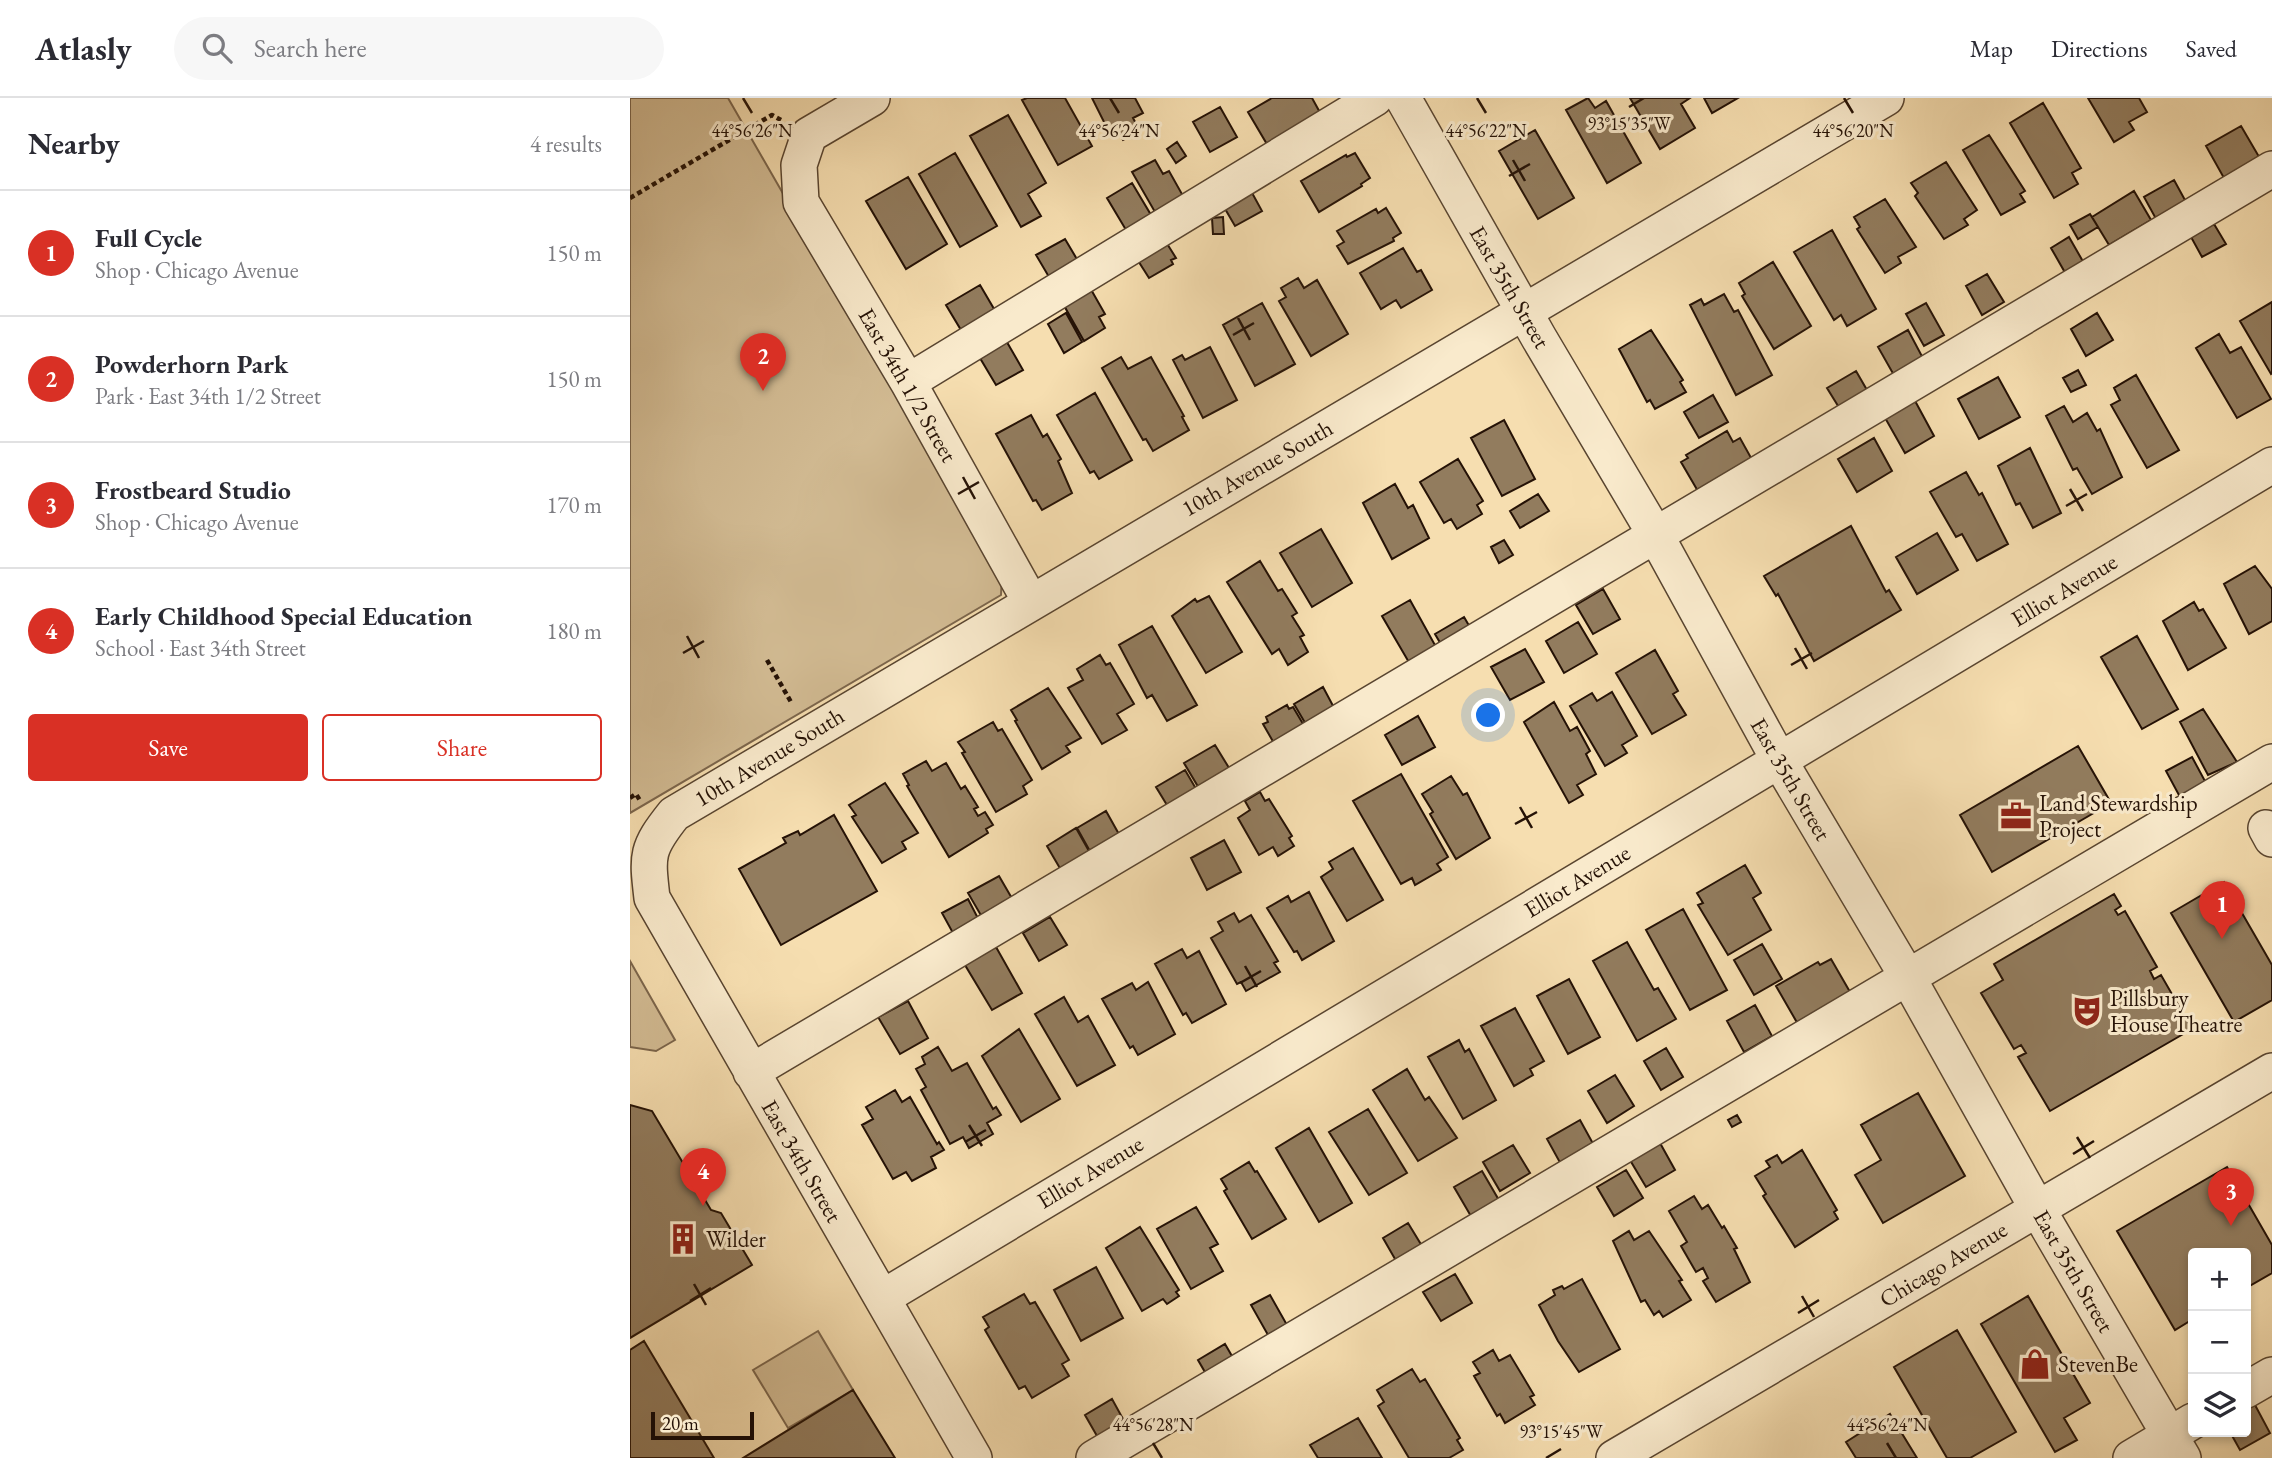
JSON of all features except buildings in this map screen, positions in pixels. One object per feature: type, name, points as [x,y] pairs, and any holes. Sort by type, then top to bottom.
[{"type":"street","points":[[804,150],[872,98]]},
{"type":"street","points":[[908,382],[1375,98]]},
{"type":"street","name":"East 35th Street","points":[[1403,98],[1523,311],[1655,534],[1779,760],[1907,976],[2037,1208],[2182,1438]]},
{"type":"street","name":"10th Avenue South","points":[[647,857],[658,833],[674,814],[1030,601],[1886,98]]},
{"type":"street","name":"East 34th 1/2 Street","points":[[804,150],[801,202],[908,382],[1030,601]]},
{"type":"street","points":[[751,1072],[2272,169]]},
{"type":"street","name":"Elliot Avenue","points":[[882,1298],[2272,466]]},
{"type":"street","points":[[1094,1458],[2272,762]]},
{"type":"street","name":"East 34th Street","points":[[647,857],[652,898],[974,1458]]},
{"type":"street","name":"Chicago Avenue","points":[[1614,1458],[2272,1071]]},
{"type":"street","points":[[2251,1387],[2272,1375]]},
{"type":"street","points":[[2131,1458],[2182,1438]]},
{"type":"path","points":[[630,198],[772,115],[804,150]]},
{"type":"path","points":[[767,660],[791,702]]},
{"type":"path","points":[[630,798],[636,794]]},
{"type":"shaded area","points":[[630,98],[728,98],[1002,574],[1001,595],[630,813]]},
{"type":"shaded area","points":[[630,961],[675,1040],[656,1051],[630,1047]]},
{"type":"shaded area","points":[[818,1331],[853,1390],[788,1428],[753,1370]]},
{"type":"place","name":"Powderhorn Park","points":[[763,391]]},
{"type":"place","name":"Land Stewardship Project","points":[[2016,816]]},
{"type":"place","name":"Full Cycle","points":[[2222,939]]},
{"type":"place","name":"Pillsbury House Theatre","points":[[2087,1011]]},
{"type":"place","name":"Early Childhood Special Education","points":[[703,1206]]},
{"type":"place","name":"Frostbeard Studio","points":[[2231,1226]]},
{"type":"place","name":"Wilder","points":[[683,1239]]},
{"type":"place","name":"StevenBe","points":[[2035,1364]]}]
